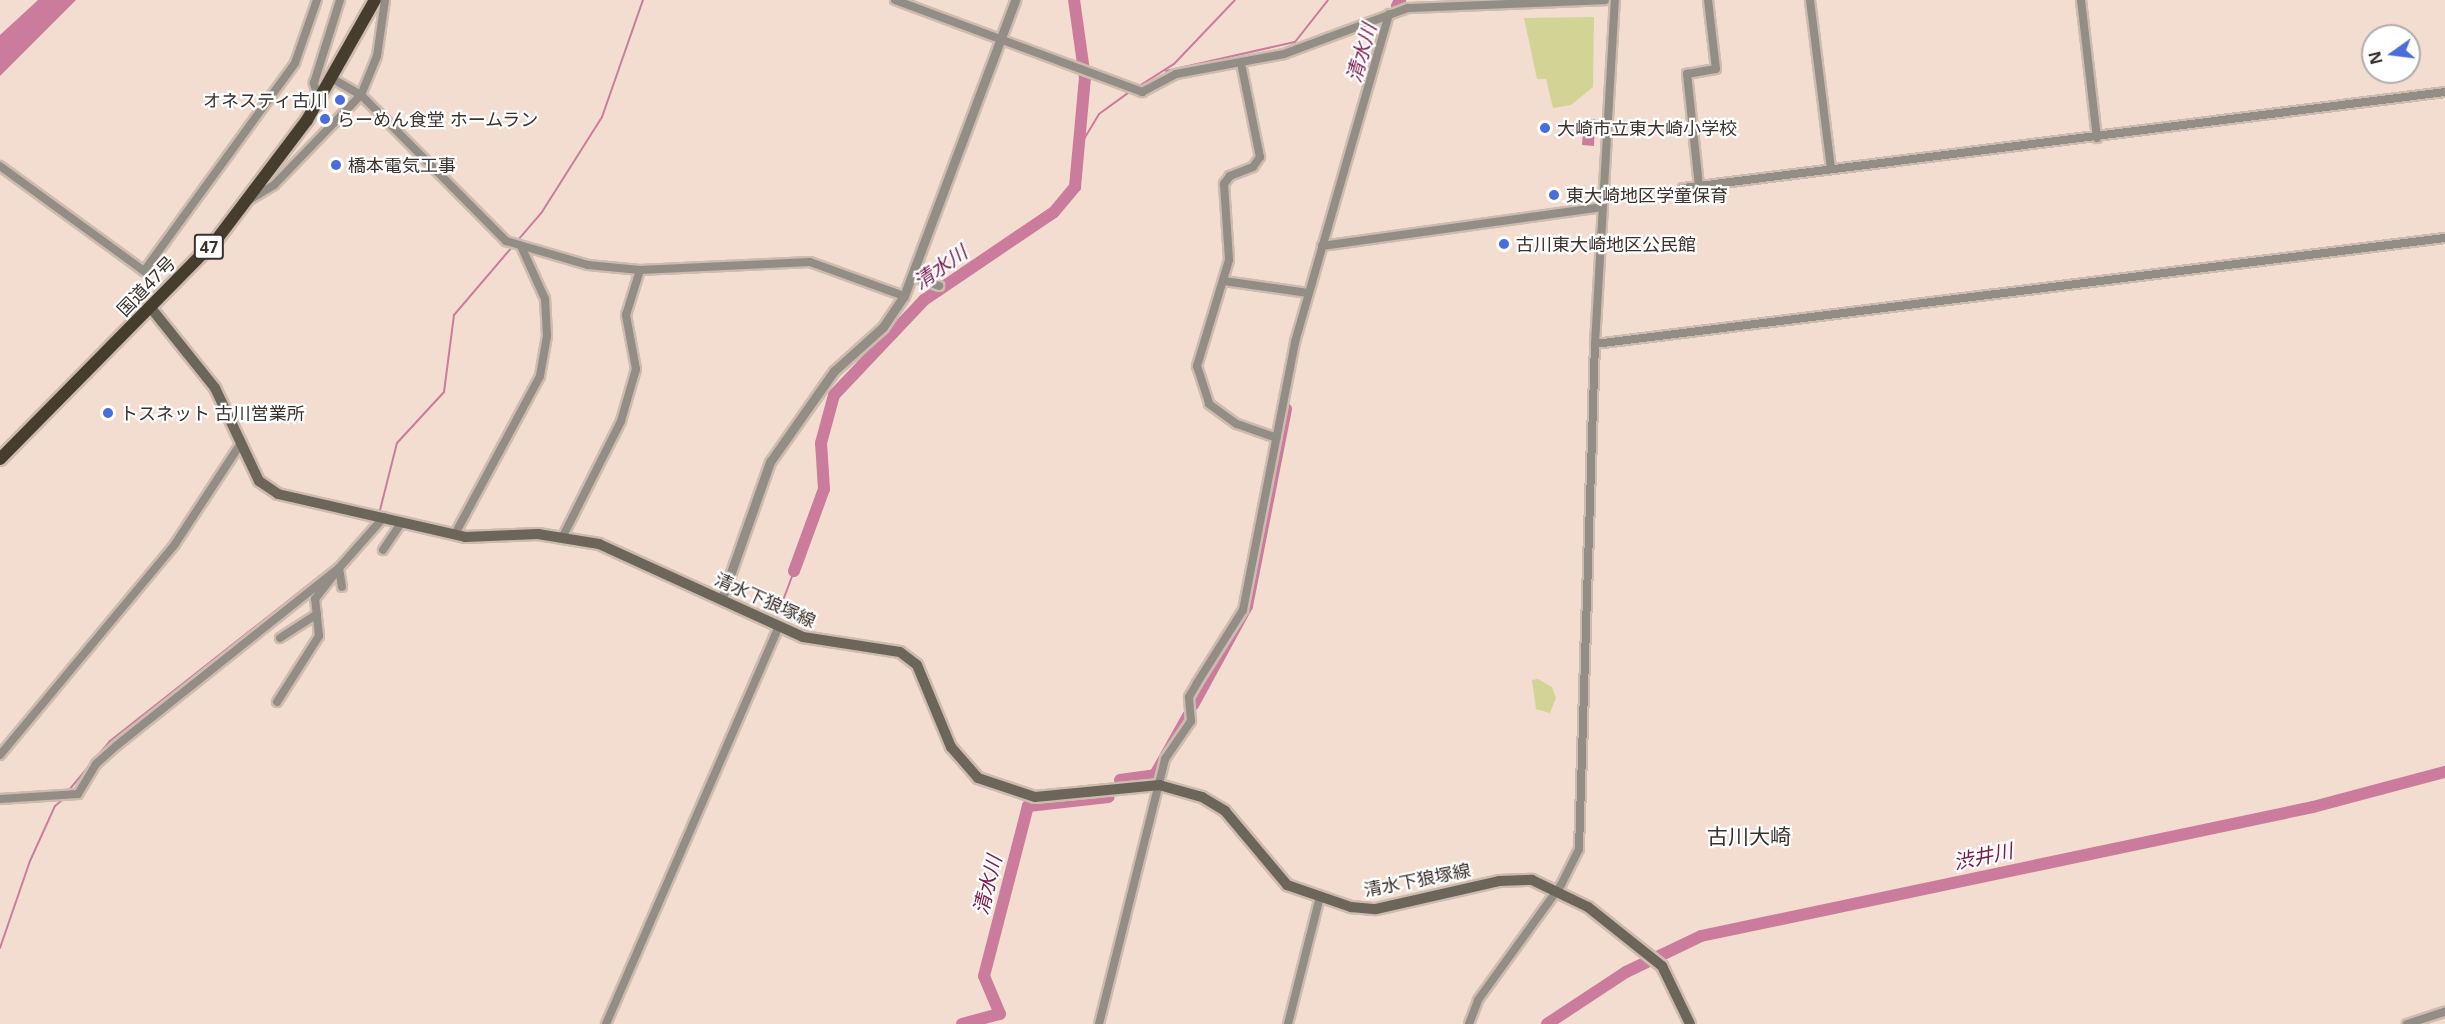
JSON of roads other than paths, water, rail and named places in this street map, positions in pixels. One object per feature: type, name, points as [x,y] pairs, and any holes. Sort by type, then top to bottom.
[{"type":"highway","name":"国道47号","points":[[0,459],[151,308],[248,201],[333,79],[375,0]]},
{"type":"main road","name":"清水下狼塚線","points":[[151,308],[215,388],[266,489],[455,534],[563,536],[610,547],[775,624],[820,641],[890,648],[908,657],[922,673],[951,747],[968,769],[993,786],[1035,797],[1159,784],[1216,804],[1287,885],[1320,897],[1376,909],[1520,878],[1557,891],[1653,958],[1674,982],[1690,1024]]},
{"type":"street","points":[[0,166],[137,268],[147,270],[295,63],[317,0]]},
{"type":"street","points":[[319,101],[314,83],[340,0]]},
{"type":"street","points":[[248,201],[274,185],[361,95],[377,56],[385,0]]},
{"type":"street","points":[[895,0],[1133,89],[1176,74],[1284,54],[1408,8],[1605,0]]},
{"type":"street","points":[[722,598],[770,462],[834,371],[883,327],[904,296],[1015,0]]},
{"type":"street","points":[[1469,1024],[1478,1000],[1557,891],[1575,861],[1580,834],[1595,344],[1615,0]]},
{"type":"street","points":[[1699,186],[1687,74],[1716,69],[1708,0]]},
{"type":"street","points":[[1810,0],[1831,170]]},
{"type":"street","points":[[2080,0],[2097,138]]},
{"type":"street","points":[[1100,1024],[1165,759],[1191,721],[1189,697],[1243,610],[1308,293],[1389,14]]},
{"type":"street","points":[[1241,63],[1260,157],[1253,167],[1230,176],[1224,184],[1230,251],[1224,281],[1197,361],[1205,400],[1237,424],[1277,438]]},
{"type":"street","points":[[333,79],[361,95],[484,224],[518,245],[588,265],[640,270],[810,262],[904,296]]},
{"type":"street","points":[[1683,188],[2097,138],[2445,92]]},
{"type":"street","points":[[1322,246],[1602,207]]},
{"type":"street","points":[[1595,344],[2445,238]]},
{"type":"street","points":[[455,534],[540,376],[548,336],[545,299],[518,245]]},
{"type":"street","points":[[563,536],[621,421],[636,369],[626,315],[640,270]]},
{"type":"street","points":[[912,276],[939,286]]},
{"type":"street","points":[[1224,281],[1308,293]]},
{"type":"street","points":[[0,755],[174,544],[241,442]]},
{"type":"street","points":[[277,702],[319,636],[315,599],[380,516]]},
{"type":"street","points":[[383,550],[402,522]]},
{"type":"street","points":[[339,568],[342,587]]},
{"type":"street","points":[[0,800],[78,794],[96,764],[116,746],[339,568]]},
{"type":"street","points":[[280,638],[317,614]]},
{"type":"street","points":[[606,1024],[775,624]]},
{"type":"street","points":[[1288,1024],[1320,897]]},
{"type":"street","points":[[2407,1024],[2445,1012]]},
{"type":"waterway","points":[[379,514],[397,443],[444,392],[454,315],[542,212],[602,117],[643,0]]},
{"type":"waterway","name":"清水川","points":[[794,571],[824,489],[821,443],[834,395],[924,300],[1054,212],[1075,187],[1085,78],[1074,0]]},
{"type":"waterway","points":[[1136,88],[1174,64],[1235,0]]},
{"type":"waterway","points":[[1166,71],[1295,42],[1328,0]]},
{"type":"waterway","name":"清水川","points":[[1397,6],[1400,0]]},
{"type":"waterway","points":[[1084,139],[1099,114],[1131,91]]},
{"type":"waterway","name":"清水川","points":[[1193,705],[1247,606],[1286,409]]},
{"type":"waterway","points":[[368,529],[376,519]]},
{"type":"waterway","points":[[69,790],[110,741],[345,556]]},
{"type":"waterway","points":[[776,619],[794,571]]},
{"type":"waterway","points":[[601,1024],[773,627]]},
{"type":"waterway","name":"清水川","points":[[1120,780],[1155,775],[1188,716]]},
{"type":"waterway","name":"渋井川","points":[[1547,1024],[1626,972],[1701,936],[2313,807],[2445,772]]},
{"type":"waterway","name":"清水川","points":[[962,1024],[1000,1014],[984,976],[1028,806],[1109,797]]},
{"type":"waterway","points":[[0,948],[30,861],[55,806],[65,798]]},
{"type":"place","name":"オネスティ古川","points":[[340,100]]},
{"type":"place","name":"らーめん食堂 ホームラン","points":[[325,119]]},
{"type":"place","name":"大崎市立東大崎小学校","points":[[1545,128]]},
{"type":"place","name":"橋本電気工事","points":[[336,165]]},
{"type":"place","name":"東大崎地区学童保育","points":[[1554,195]]},
{"type":"place","name":"古川東大崎地区公民館","points":[[1504,244]]},
{"type":"place","name":"トスネット 古川営業所","points":[[108,413]]},
{"type":"district","name":"古川大崎","points":[[1749,836]]}]
